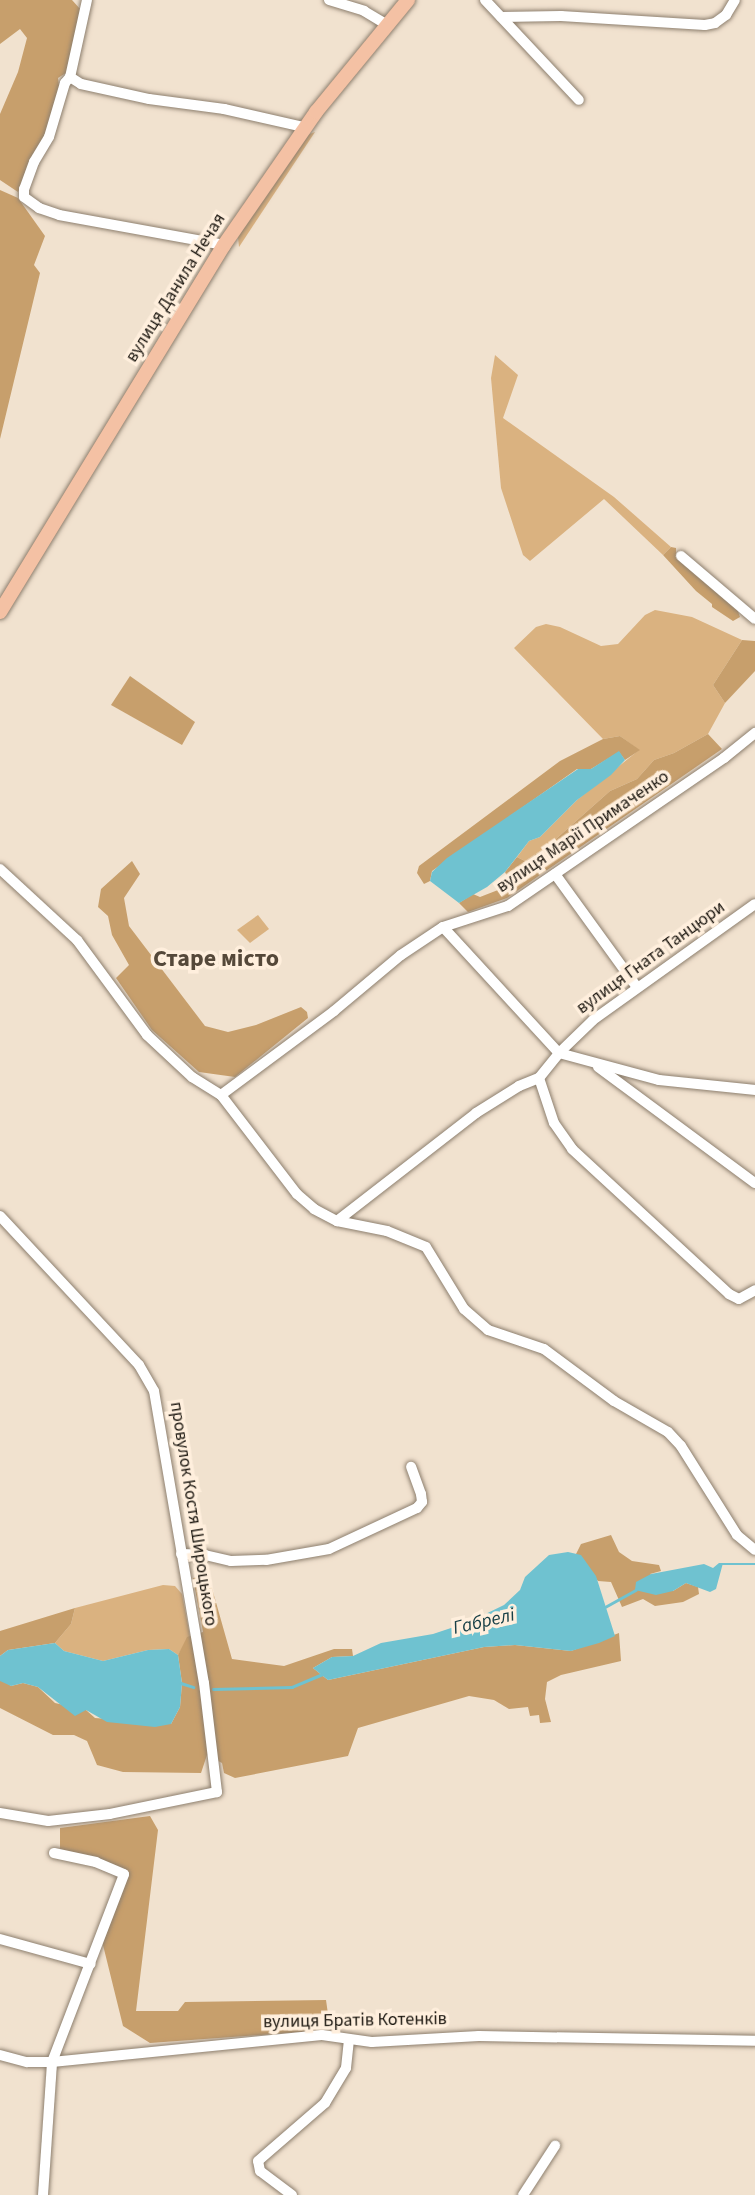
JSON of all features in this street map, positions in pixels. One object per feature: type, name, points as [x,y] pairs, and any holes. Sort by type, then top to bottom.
[{"type":"main road","name":"вулиця Данила Нечая","points":[[0,612],[224,245],[304,127],[408,0]]},
{"type":"street","points":[[87,0],[70,77],[65,83],[49,137],[34,162],[24,189],[28,202],[59,215],[224,245]]},
{"type":"street","points":[[329,0],[364,11],[387,25]]},
{"type":"street","points":[[485,0],[579,100]]},
{"type":"street","points":[[501,17],[561,16],[705,25],[715,23],[726,15],[735,0]]},
{"type":"street","points":[[70,77],[80,84],[149,99],[224,109],[304,127]]},
{"type":"street","points":[[681,556],[755,620]]},
{"type":"street","name":"вулиця Марії Примаченко","points":[[221,1095],[334,1011],[378,972],[443,927],[508,906],[724,758],[755,733]]},
{"type":"street","points":[[0,869],[78,940],[147,1035],[192,1077],[221,1095],[297,1194],[314,1209],[337,1220],[387,1231],[426,1247],[464,1308],[488,1330],[544,1349],[614,1401],[667,1432],[681,1446],[737,1535],[755,1549]]},
{"type":"street","points":[[555,874],[636,986]]},
{"type":"street","name":"вулиця Гната Танцюри","points":[[337,1220],[476,1112],[519,1086],[539,1078],[559,1053],[593,1020],[636,986],[755,904]]},
{"type":"street","points":[[443,927],[559,1053],[659,1080],[755,1090]]},
{"type":"street","points":[[593,1063],[755,1183]]},
{"type":"street","points":[[539,1078],[554,1123],[572,1149],[729,1294],[739,1299],[755,1290]]},
{"type":"street","name":"провулок Костя Широцького","points":[[0,1216],[139,1365],[154,1391],[204,1683],[217,1792],[110,1814],[48,1821],[0,1813]]},
{"type":"street","points":[[181,1554],[205,1555],[231,1561],[265,1560],[329,1549],[417,1508],[422,1502],[421,1494],[411,1467]]},
{"type":"street","points":[[43,2195],[52,2062],[124,1874],[96,1862],[54,1853]]},
{"type":"street","points":[[0,1939],[91,1964]]},
{"type":"street","name":"вулиця Братів Котенків","points":[[0,2055],[27,2062],[52,2062],[323,2035],[372,2042],[479,2036],[755,2041]]},
{"type":"street","points":[[292,2195],[260,2171],[258,2161],[326,2103],[346,2068],[349,2040]]},
{"type":"street","points":[[523,2195],[555,2146]]},
{"type":"shaded area","points":[[0,0],[72,0],[81,10],[69,71],[58,78],[60,93],[48,136],[18,192],[0,180],[0,114],[18,72],[27,38],[20,29],[0,44]]},
{"type":"shaded area","points":[[315,132],[239,247],[238,237],[304,136]]},
{"type":"shaded area","points":[[0,190],[18,198],[45,236],[34,265],[40,273],[0,439]]},
{"type":"shaded area","points":[[495,355],[518,375],[503,418],[614,497],[671,547],[663,555],[604,499],[530,561],[523,555],[501,488],[491,378]]},
{"type":"shaded area","points":[[671,547],[676,548],[676,556],[736,606],[740,617],[733,621],[712,607],[712,604],[696,591],[663,555]]},
{"type":"shaded area","points":[[655,610],[692,617],[742,640],[713,685],[725,703],[708,734],[674,753],[654,760],[637,779],[610,791],[548,846],[525,861],[517,857],[529,841],[540,837],[577,800],[639,750],[620,736],[603,739],[514,648],[536,627],[546,624],[560,627],[601,646],[618,644],[645,615]]},
{"type":"shaded area","points":[[742,640],[755,641],[755,671],[725,703],[713,685]]},
{"type":"shaded area","points":[[130,676],[195,722],[182,745],[111,705]]},
{"type":"shaded area","points":[[708,734],[722,749],[507,898],[468,912],[459,903],[473,894],[480,897],[498,890],[509,880],[505,872],[517,857],[525,861],[548,846],[610,791],[637,779],[654,760],[674,753]]},
{"type":"shaded area","points":[[620,736],[640,750],[625,760],[619,752],[591,769],[577,769],[432,871],[430,881],[424,884],[417,873],[419,866],[560,761],[603,739]]},
{"type":"shaded area","points":[[132,861],[140,874],[124,898],[129,926],[205,1026],[228,1032],[256,1025],[301,1007],[307,1012],[308,1018],[235,1077],[199,1072],[152,1030],[116,978],[129,965],[112,935],[108,916],[98,907],[101,889]]},
{"type":"shaded area","points":[[258,915],[269,929],[250,943],[237,930]]},
{"type":"shaded area","points":[[611,1535],[619,1552],[632,1561],[659,1565],[661,1571],[650,1574],[673,1591],[686,1583],[698,1587],[699,1594],[683,1602],[655,1606],[643,1599],[622,1607],[611,1582],[598,1581],[576,1554],[581,1544]]},
{"type":"shaded area","points":[[208,1574],[232,1659],[284,1666],[334,1649],[352,1649],[353,1656],[332,1657],[313,1668],[328,1680],[484,1647],[515,1645],[571,1651],[619,1633],[621,1661],[561,1675],[547,1682],[545,1699],[551,1722],[540,1723],[539,1715],[530,1716],[528,1707],[509,1709],[494,1700],[469,1696],[358,1728],[348,1756],[235,1778],[224,1773],[222,1763],[207,1755],[201,1773],[123,1772],[97,1765],[87,1741],[74,1735],[53,1735],[0,1708],[0,1681],[3,1680],[11,1686],[23,1683],[38,1687],[55,1703],[86,1710],[95,1718],[171,1724],[180,1707],[182,1683],[178,1655],[187,1637],[203,1632],[193,1578]]},
{"type":"shaded area","points":[[163,1585],[175,1586],[182,1594],[190,1636],[178,1655],[169,1649],[148,1650],[103,1661],[64,1651],[55,1643],[71,1624],[75,1608]]},
{"type":"shaded area","points":[[75,1608],[71,1624],[55,1643],[8,1650],[0,1656],[0,1631]]},
{"type":"shaded area","points":[[150,1816],[158,1830],[136,2011],[178,2011],[185,2002],[326,2000],[328,2014],[318,2015],[316,2031],[150,2043],[123,2026],[102,1941],[128,1873],[60,1851],[60,1828]]},
{"type":"water","points":[[619,751],[625,760],[611,775],[577,800],[540,837],[529,841],[505,872],[487,887],[459,903],[430,881],[432,872],[447,858],[578,769],[591,769]]},
{"type":"water","points":[[568,1552],[581,1555],[596,1576],[615,1636],[571,1651],[515,1645],[484,1647],[328,1680],[313,1668],[332,1657],[353,1656],[381,1643],[433,1634],[469,1622],[504,1605],[520,1590],[525,1577],[549,1555]]},
{"type":"water","points":[[723,1563],[716,1589],[710,1592],[686,1583],[673,1591],[656,1595],[635,1590],[636,1582],[651,1574],[704,1564],[713,1568]]},
{"type":"water","points":[[55,1643],[64,1651],[103,1661],[148,1650],[169,1649],[178,1655],[182,1683],[180,1707],[171,1724],[155,1727],[107,1722],[86,1710],[75,1716],[38,1687],[23,1683],[11,1686],[0,1681],[0,1656],[8,1650]]},
{"type":"waterway","name":"Габрелі","points":[[722,1564],[755,1564]]},
{"type":"waterway","name":"Габрелі","points":[[605,1607],[636,1590]]},
{"type":"waterway","name":"Габрелі","points":[[213,1689],[292,1687],[323,1674]]},
{"type":"waterway","name":"Габрелі","points":[[181,1683],[193,1687]]},
{"type":"district","name":"Старе місто","points":[[216,959]]}]
